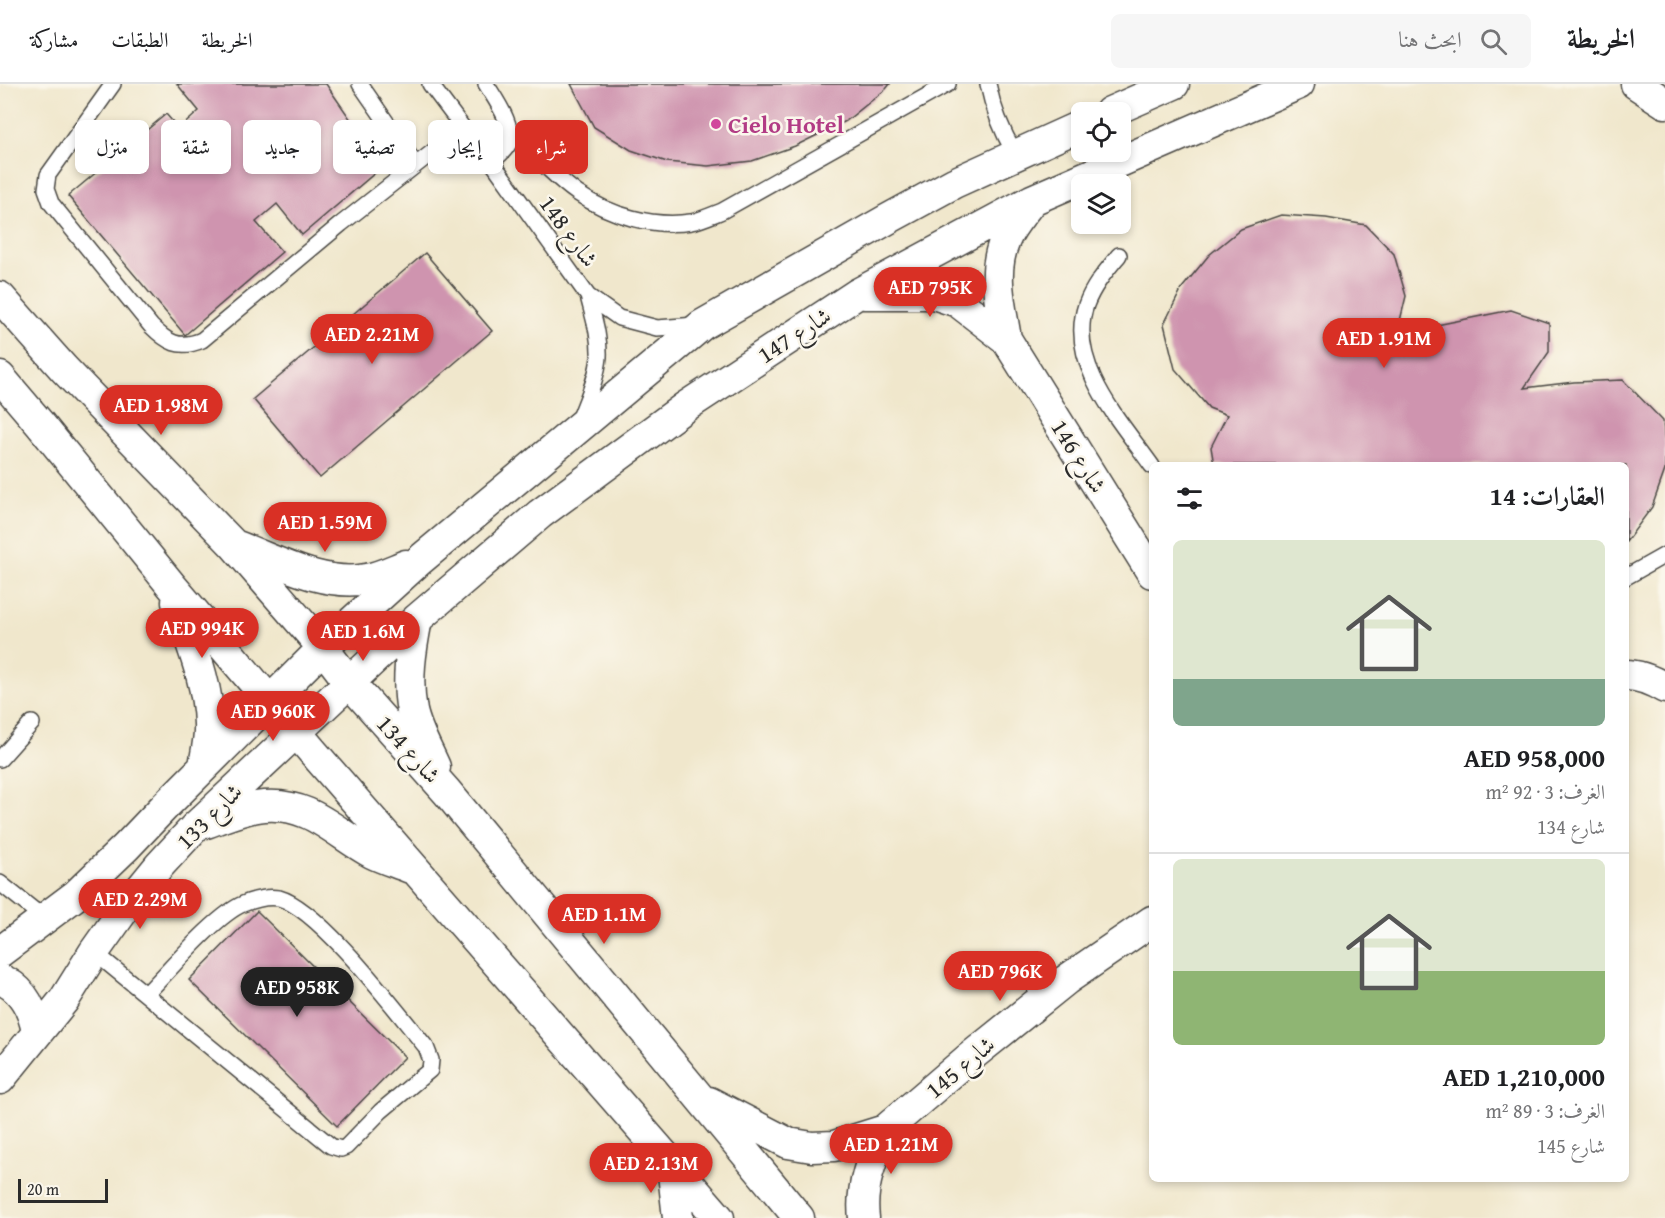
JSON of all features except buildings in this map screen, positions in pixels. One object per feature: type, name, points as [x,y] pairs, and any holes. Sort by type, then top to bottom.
[{"type":"street","points":[[1131,103],[1174,84]]},
{"type":"street","name":"شارع 147","points":[[349,682],[417,619],[540,514],[685,407],[857,294],[1032,200],[1299,84]]},
{"type":"street","points":[[1636,84],[1665,103]]},
{"type":"street","points":[[323,648],[420,560],[702,325],[954,183],[1071,130]]},
{"type":"street","name":"شارع 146","points":[[1006,339],[996,279],[999,258],[1005,238],[1032,200]]},
{"type":"street","name":"شارع 146","points":[[857,294],[934,294],[958,302],[1006,339],[1148,559]]},
{"type":"street","name":"شارع 134","points":[[0,297],[64,369],[232,544],[323,648],[349,682],[447,792],[799,1218]]},
{"type":"street","points":[[0,377],[269,701],[719,1218]]},
{"type":"street","points":[[232,544],[308,573],[349,581],[368,579],[420,560]]},
{"type":"street","points":[[171,585],[197,660],[208,704],[210,727],[204,766]]},
{"type":"street","points":[[417,619],[409,665],[412,713],[447,792]]},
{"type":"street","name":"شارع 133","points":[[0,952],[76,894],[126,847],[323,648]]},
{"type":"street","name":"شارع 133","points":[[0,1079],[64,1000],[94,951],[134,896],[195,827],[349,682]]},
{"type":"street","points":[[195,827],[244,809],[280,806],[307,812],[327,822],[372,853],[416,871]]},
{"type":"street","name":"شارع 145","points":[[697,1096],[788,1143],[801,1146],[834,1146],[885,1130],[969,1058],[1066,980],[1149,923]]},
{"type":"street","points":[[0,979],[17,990],[27,1003],[34,1017],[37,1032]]},
{"type":"street","name":"شارع 145","points":[[864,1218],[864,1192],[869,1163],[885,1130]]},
{"type":"street","points":[[672,1164],[678,1218]]},
{"type":"lane","points":[[113,84],[48,175],[46,189],[51,203],[151,326],[165,340],[192,345],[202,340],[405,174]]},
{"type":"lane","points":[[360,84],[385,120]]},
{"type":"lane","name":"شارع 148","points":[[430,84],[457,120]]},
{"type":"lane","points":[[486,84],[501,108],[510,130],[577,193],[625,216],[648,222],[694,221],[722,211],[948,84]]},
{"type":"lane","points":[[988,84],[1001,129],[1015,154]]},
{"type":"lane","points":[[503,150],[508,145],[510,130]]},
{"type":"lane","points":[[416,165],[428,156]]},
{"type":"lane","name":"شارع 148","points":[[501,174],[588,296],[619,318],[657,328],[702,325]]},
{"type":"lane","points":[[1119,255],[1097,282],[1086,306],[1082,331],[1086,360],[1097,387],[1149,462]]},
{"type":"lane","name":"شارع 148","points":[[576,431],[599,357],[597,333],[588,296]]},
{"type":"lane","points":[[1629,575],[1665,555]]},
{"type":"lane","points":[[0,759],[32,723]]},
{"type":"lane","points":[[0,883],[45,919]]},
{"type":"lane","points":[[94,951],[146,994],[336,1149],[350,1144],[381,1111],[430,1070],[431,1060],[426,1047],[348,954],[305,913],[277,898],[261,898],[241,904],[219,920],[146,994]]},
{"type":"place","name":"Cielo Hotel","points":[[716,124]]}]
